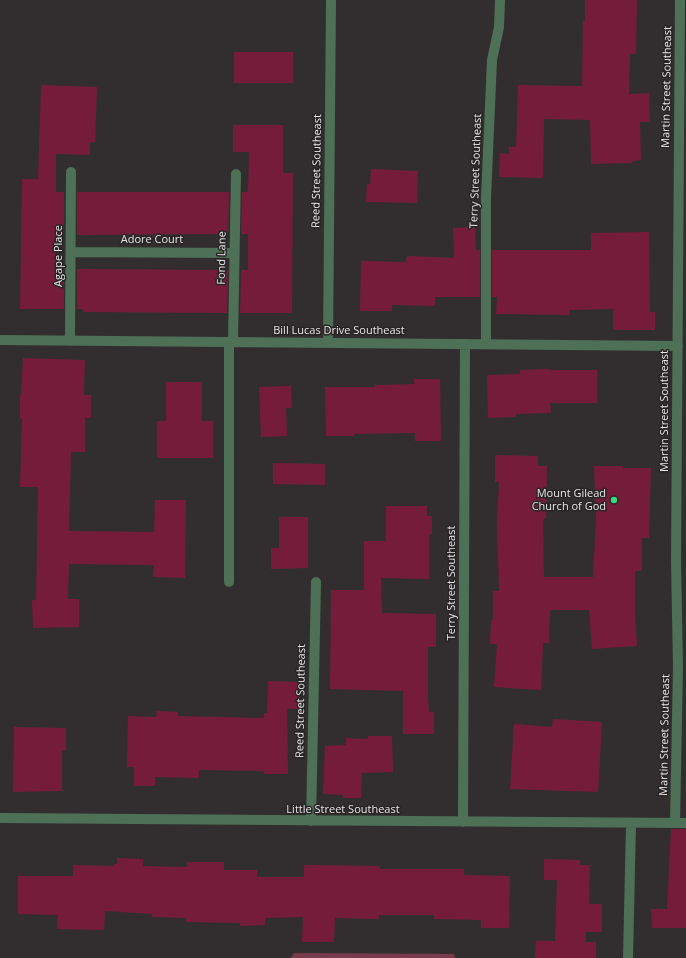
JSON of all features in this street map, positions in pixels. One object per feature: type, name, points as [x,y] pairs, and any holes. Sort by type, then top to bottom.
[{"type":"street","name":"Reed Street Southeast","points":[[328,343],[331,0]]},
{"type":"street","name":"Terry Street Southeast","points":[[486,344],[486,198],[492,60],[499,27],[500,0]]},
{"type":"street","name":"Martin Street Southeast","points":[[675,823],[678,668],[676,560],[680,0]]},
{"type":"street","name":"Agape Place","points":[[70,341],[71,172]]},
{"type":"street","name":"Fond Lane","points":[[231,342],[236,174]]},
{"type":"street","name":"Adore Court","points":[[71,252],[234,253]]},
{"type":"street","name":"Bill Lucas Drive Southeast","points":[[0,340],[678,346]]},
{"type":"street","points":[[229,582],[231,342]]},
{"type":"street","name":"Terry Street Southeast","points":[[463,822],[465,344]]},
{"type":"street","name":"Reed Street Southeast","points":[[311,821],[316,582]]},
{"type":"street","name":"Little Street Southeast","points":[[0,818],[686,823]]},
{"type":"street","points":[[628,958],[631,823]]},
{"type":"shaded area","points":[[294,953],[454,954],[455,958],[291,958]]},
{"type":"building","points":[[585,0],[637,0],[636,54],[630,54],[629,94],[649,93],[650,122],[640,122],[641,160],[632,161],[632,163],[591,164],[590,120],[544,119],[543,178],[499,177],[500,153],[509,154],[509,147],[516,147],[518,85],[582,86],[583,21],[585,21]]},
{"type":"building","points":[[234,52],[293,52],[293,83],[234,83]]},
{"type":"building","points":[[41,85],[97,87],[95,142],[90,142],[90,155],[56,154],[56,192],[64,192],[64,235],[56,235],[55,269],[64,269],[64,309],[20,309],[22,179],[38,179]]},
{"type":"building","points":[[233,125],[283,125],[283,173],[293,173],[292,313],[240,313],[241,270],[248,270],[248,234],[241,234],[242,192],[248,192],[249,152],[233,152]]},
{"type":"building","points":[[371,169],[418,171],[417,203],[366,202],[367,184],[370,184]]},
{"type":"building","points":[[77,192],[229,192],[228,234],[77,235]]},
{"type":"building","points":[[475,227],[476,250],[480,250],[480,297],[435,297],[435,306],[392,305],[392,311],[360,311],[361,261],[406,262],[407,256],[454,258],[453,228]]},
{"type":"building","points":[[649,232],[650,312],[655,312],[655,330],[613,330],[613,309],[569,310],[569,315],[496,314],[497,297],[492,297],[492,250],[591,250],[591,233]]},
{"type":"building","points":[[77,269],[228,270],[227,313],[83,312],[83,309],[77,309]]},
{"type":"building","points":[[23,358],[85,360],[84,395],[91,395],[91,418],[85,418],[85,452],[71,452],[69,531],[154,532],[155,500],[186,500],[185,578],[153,577],[154,565],[69,564],[68,599],[79,599],[79,627],[33,628],[32,600],[36,600],[38,487],[20,487],[22,418],[20,418],[20,395]]},
{"type":"building","points":[[520,370],[597,370],[597,403],[550,403],[551,413],[516,414],[516,417],[488,418],[487,375],[520,374]]},
{"type":"building","points":[[414,379],[440,379],[441,441],[415,441],[415,433],[326,436],[325,387],[375,387],[375,385],[414,384]]},
{"type":"building","points":[[166,382],[202,382],[202,421],[213,421],[213,458],[157,458],[157,421],[166,421]]},
{"type":"building","points":[[291,386],[292,408],[286,408],[287,436],[261,437],[259,387]]},
{"type":"building","points":[[495,455],[538,456],[538,466],[547,466],[546,519],[543,519],[544,577],[593,577],[596,519],[594,466],[651,468],[649,538],[642,538],[642,571],[635,571],[637,646],[592,649],[589,610],[550,610],[549,643],[543,643],[541,690],[494,687],[497,644],[490,644],[491,620],[493,620],[493,591],[499,591],[497,524],[499,482],[495,482]]},
{"type":"building","points":[[273,463],[325,464],[325,485],[273,484]]},
{"type":"building","points":[[386,506],[427,506],[427,516],[432,516],[432,534],[429,534],[429,579],[381,578],[382,613],[436,614],[436,647],[428,647],[428,698],[429,712],[434,712],[434,734],[403,734],[403,691],[330,689],[331,590],[364,590],[364,541],[386,541]]},
{"type":"building","points":[[279,517],[308,517],[308,568],[271,569],[271,548],[279,548]]},
{"type":"building","points":[[268,681],[300,682],[300,709],[287,709],[288,774],[264,774],[264,771],[199,770],[199,778],[155,777],[155,786],[134,786],[134,767],[127,767],[128,716],[156,717],[157,711],[178,712],[178,716],[264,718],[264,713],[267,713]]},
{"type":"building","points":[[553,719],[602,722],[598,792],[510,789],[514,724],[552,727]]},
{"type":"building","points":[[14,727],[66,728],[66,751],[62,751],[62,791],[13,792]]},
{"type":"building","points":[[368,736],[392,736],[393,772],[362,773],[361,798],[343,798],[343,795],[323,794],[325,746],[346,745],[346,738],[368,739]]},
{"type":"building","points":[[671,829],[686,829],[686,928],[652,928],[651,909],[667,909]]},
{"type":"building","points":[[117,858],[143,859],[143,866],[187,867],[187,862],[224,862],[224,870],[257,870],[257,877],[304,877],[304,865],[380,866],[380,869],[464,869],[464,875],[510,876],[509,928],[481,928],[481,920],[434,919],[434,915],[379,915],[379,919],[335,918],[334,942],[302,942],[303,917],[265,918],[265,925],[240,926],[240,923],[186,922],[186,918],[152,917],[152,914],[105,911],[104,930],[57,929],[58,915],[18,914],[18,876],[73,876],[73,865],[114,866],[114,864],[117,864]]},
{"type":"building","points":[[544,859],[580,860],[580,865],[590,865],[589,904],[602,904],[602,932],[586,932],[586,942],[596,942],[596,958],[535,958],[536,941],[555,941],[557,880],[544,880]]},
{"type":"place","name":"Mount Gilead Church of God","points":[[614,500]]}]
